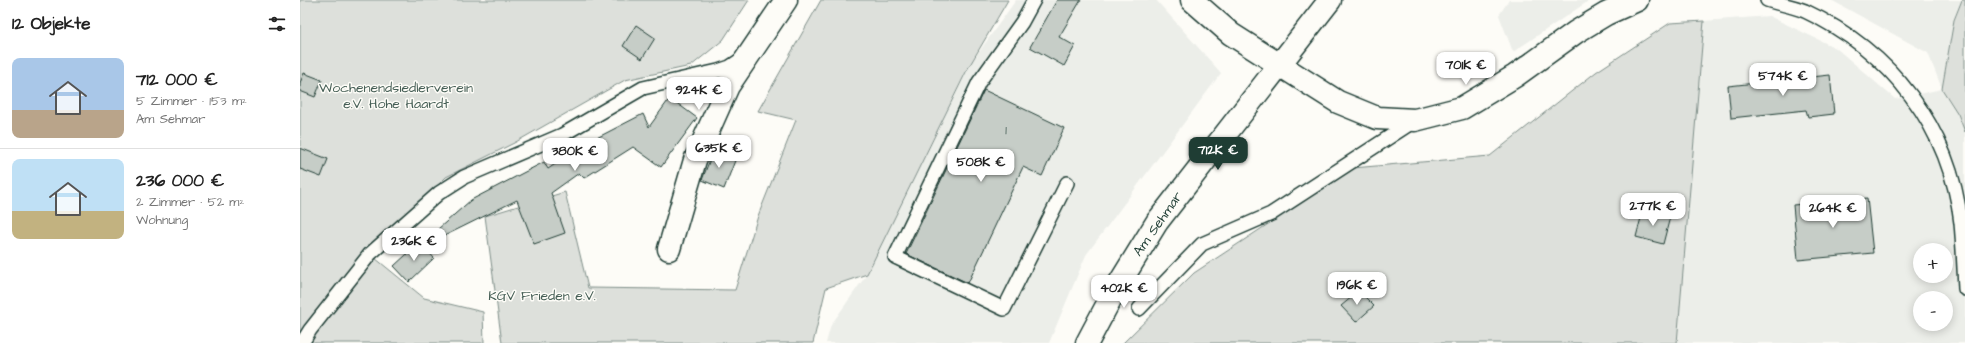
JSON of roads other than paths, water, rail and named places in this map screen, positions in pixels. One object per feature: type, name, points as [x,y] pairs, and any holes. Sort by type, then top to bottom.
[{"type":"street","points":[[669,249],[695,160],[728,86],[786,0]]},
{"type":"street","points":[[1192,0],[1231,34],[1338,102],[1377,118],[1415,120],[1462,108],[1515,76],[1600,17],[1637,0]]},
{"type":"street","name":"Am Sehmar","points":[[1087,343],[1114,292],[1157,222],[1330,0]]},
{"type":"lane","points":[[1034,0],[1022,22],[979,82],[895,257],[1004,309],[1067,183]]},
{"type":"lane","points":[[1767,0],[1804,11],[1857,41],[1878,57],[1915,101],[1932,126],[1941,146],[1951,178],[1961,222],[1965,289]]},
{"type":"lane","points":[[302,343],[310,330],[370,254],[439,193],[464,177],[562,135],[643,88],[718,71],[730,67],[747,56]]},
{"type":"lane","points":[[1140,309],[1202,244],[1271,214],[1415,120]]},
{"type":"park label","name":"Wochenendsiedlerverein e.V. Hohe Haardt","points":[[396,96]]},
{"type":"park label","name":"KGV Frieden e.V.","points":[[542,296]]}]
